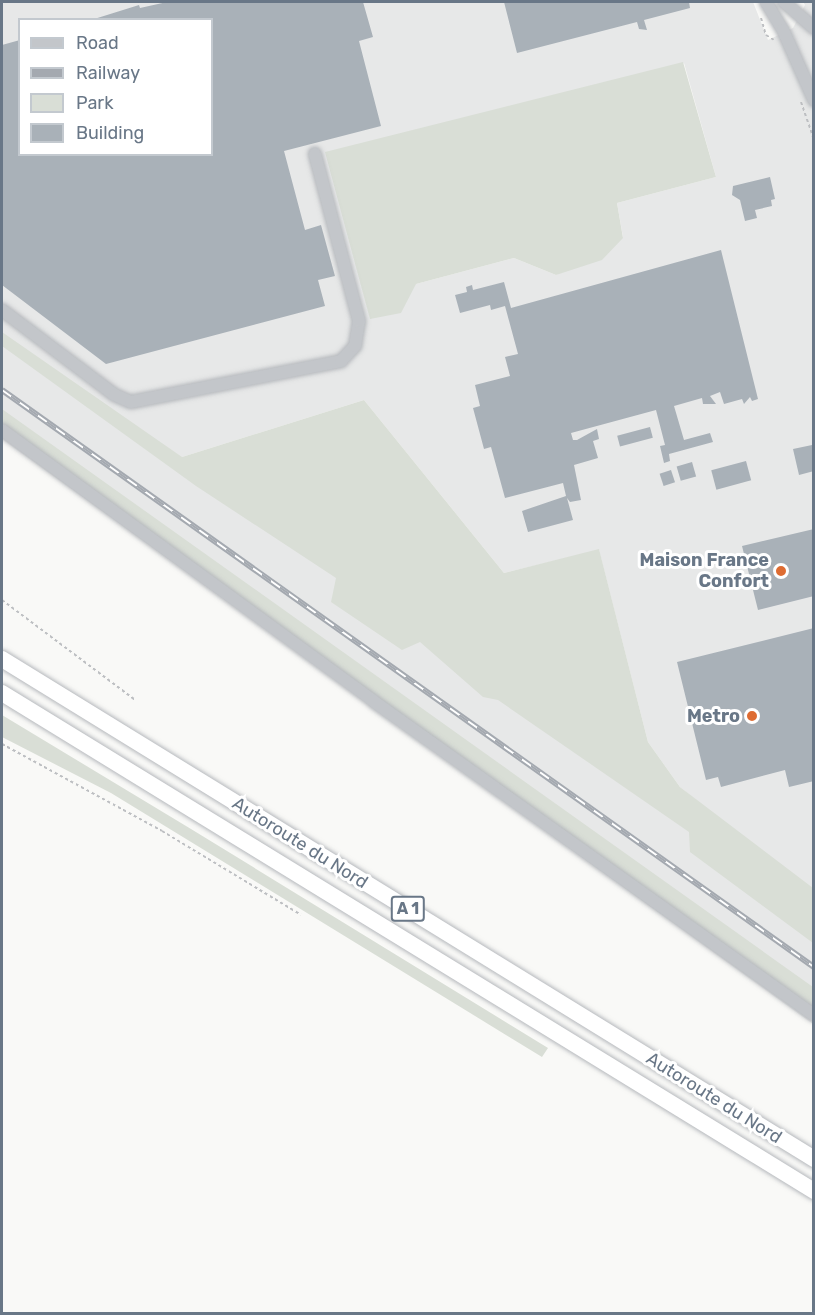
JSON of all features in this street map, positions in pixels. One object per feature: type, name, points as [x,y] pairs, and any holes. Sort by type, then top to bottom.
[{"type":"highway","name":"Autoroute du Nord","points":[[2,659],[813,1159]]},
{"type":"highway","name":"Autoroute du Nord","points":[[2,693],[813,1191]]},
{"type":"street","points":[[766,2],[809,76],[813,100]]},
{"type":"street","points":[[784,2],[813,28]]},
{"type":"street","points":[[2,310],[115,395],[131,402],[341,361],[355,346],[359,321],[315,154]]},
{"type":"street","points":[[2,430],[373,701],[813,1015]]},
{"type":"path","points":[[2,600],[135,700]]},
{"type":"path","points":[[2,744],[152,826],[301,915]]},
{"type":"shaded area","points":[[2,2],[753,2],[768,40],[793,28],[805,5],[803,2],[813,2],[813,1024],[2,439]],"holes":[[[684,63],[716,177],[617,203],[623,237],[556,275],[514,258],[416,284]],[[364,400],[504,573],[599,550],[648,742],[680,787],[757,849],[182,457]]]},
{"type":"green space","points":[[683,62],[716,177],[617,203],[623,238],[602,260],[556,275],[514,258],[416,284],[401,313],[370,319],[325,152]]},
{"type":"green space","points":[[2,332],[182,457],[364,400],[504,573],[599,549],[648,742],[680,787],[813,888],[813,943],[690,852],[689,832],[498,700],[483,697],[420,642],[402,650],[331,602],[336,578],[196,486],[2,346]]},
{"type":"green space","points":[[2,409],[813,987],[813,1014],[2,430]]},
{"type":"green space","points":[[2,715],[548,1048],[542,1057],[111,793],[2,737]]},
{"type":"building","points":[[167,2],[363,2],[373,37],[359,41],[381,126],[284,151],[305,230],[321,225],[335,276],[318,280],[325,306],[106,364],[2,285],[2,45],[18,41],[18,156],[213,156],[213,18],[97,18],[139,5],[140,8]]},
{"type":"building","points":[[504,2],[689,2],[690,8],[644,20],[647,30],[639,29],[637,22],[517,53]]},
{"type":"building","points":[[770,177],[775,199],[771,200],[772,206],[755,210],[757,218],[745,221],[740,200],[732,195],[733,186]]},
{"type":"building","points":[[721,250],[758,399],[752,401],[750,397],[744,404],[742,399],[724,404],[720,392],[710,396],[716,404],[703,404],[702,398],[674,406],[684,440],[710,433],[713,442],[669,454],[670,461],[664,463],[660,446],[665,445],[656,410],[571,433],[573,440],[577,440],[597,429],[599,439],[593,441],[598,458],[574,465],[581,500],[570,502],[567,498],[573,520],[528,532],[522,511],[566,496],[563,483],[505,498],[491,447],[484,449],[473,408],[480,406],[475,385],[510,376],[505,357],[518,354],[505,306],[491,310],[490,305],[460,313],[455,295],[467,292],[466,287],[472,285],[473,290],[504,282],[511,308]]},
{"type":"building","points":[[650,427],[653,438],[620,446],[617,436]]},
{"type":"building","points":[[812,445],[814,471],[799,475],[793,449]]},
{"type":"building","points":[[746,461],[751,480],[716,490],[711,470]]},
{"type":"building","points":[[692,462],[696,476],[681,481],[677,466]]},
{"type":"building","points":[[671,470],[675,482],[664,486],[660,474]]},
{"type":"building","name":"Maison France Confort","points":[[814,529],[814,596],[758,610],[742,546]]},
{"type":"building","name":"Metro","points":[[814,628],[814,781],[789,787],[785,770],[721,787],[718,777],[706,780],[677,662]]},
{"type":"railway","points":[[2,390],[814,967]]},
{"type":"place","name":"Maison France Confort","points":[[781,571]]},
{"type":"place","name":"Metro","points":[[752,716]]}]
